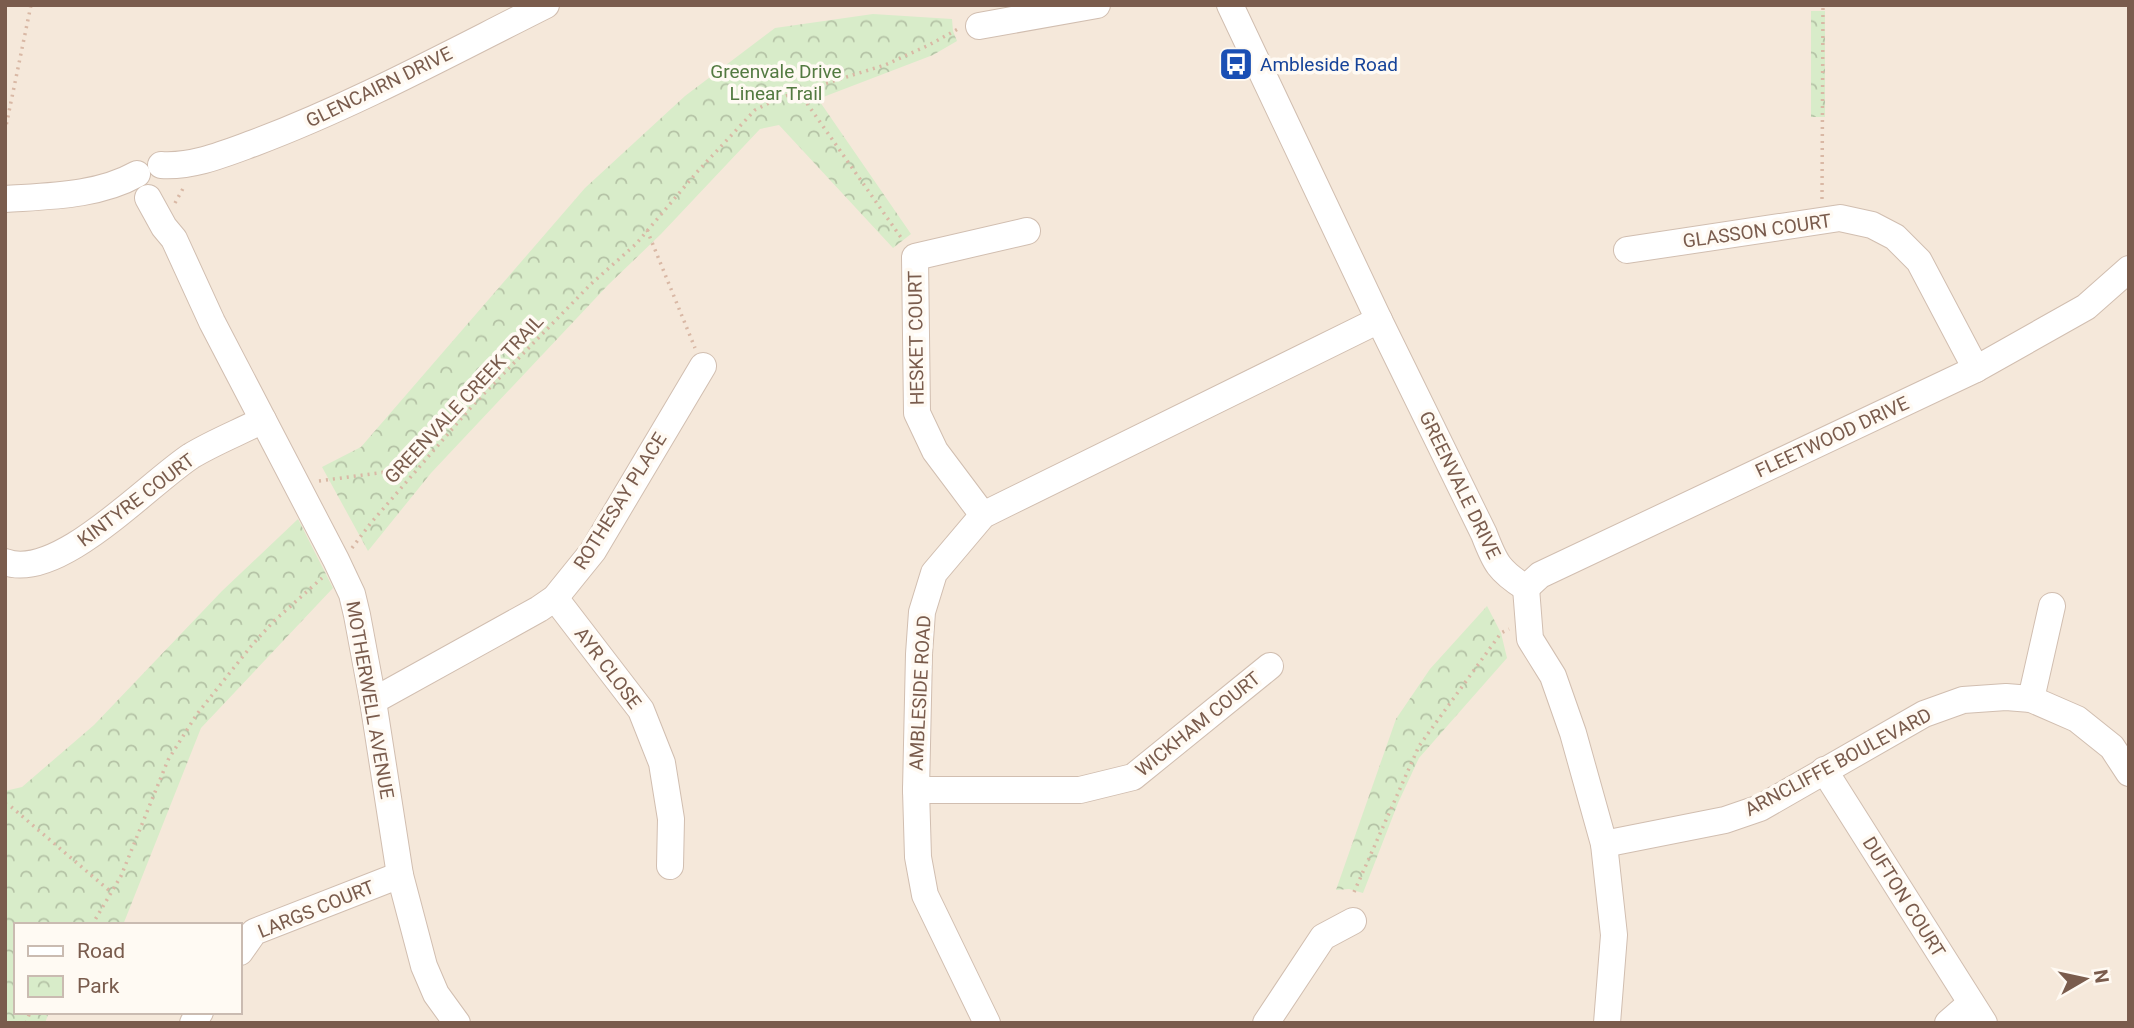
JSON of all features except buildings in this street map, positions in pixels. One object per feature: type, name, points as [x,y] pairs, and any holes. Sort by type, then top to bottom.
[{"type":"street","name":"GLENCAIRN DRIVE","points":[[5,199],[91,190],[122,181],[159,184],[175,166],[208,160],[305,123],[546,5]]},
{"type":"street","points":[[979,26],[1097,5]]},
{"type":"street","name":"GREENVALE DRIVE","points":[[1230,5],[1484,534],[1494,560],[1507,576],[1526,588]]},
{"type":"street","name":"MOTHERWELL AVENUE","points":[[159,184],[174,239],[212,322],[352,594],[373,701],[400,875],[424,966],[436,994],[457,1023]]},
{"type":"street","name":"GLASSON COURT","points":[[1627,250],[1840,218],[1872,225],[1895,237],[1919,261],[1976,369]]},
{"type":"street","name":"HESKET COURT","points":[[984,515],[935,451],[917,413],[915,257],[1027,232]]},
{"type":"street","name":"FLEETWOOD DRIVE","points":[[1526,588],[1540,575],[1976,369],[2086,307],[2129,269]]},
{"type":"street","name":"AMBLESIDE ROAD","points":[[988,1023],[925,895],[918,857],[916,790],[919,654],[922,612],[934,573],[984,515],[1379,320]]},
{"type":"street","name":"ROTHESAY PLACE","points":[[373,701],[555,598],[593,551],[703,366]]},
{"type":"street","name":"KINTYRE COURT","points":[[5,562],[14,566],[46,561],[72,549],[191,457],[263,420]]},
{"type":"street","points":[[1526,588],[1530,639],[1553,676],[1573,733],[1604,844],[1614,935],[1607,1023]]},
{"type":"street","name":"AYR CLOSE","points":[[555,598],[641,710],[662,763],[671,819],[670,866]]},
{"type":"street","points":[[2031,699],[2052,606]]},
{"type":"street","name":"WICKHAM COURT","points":[[916,790],[1080,790],[1133,777],[1269,666]]},
{"type":"street","name":"ARNCLIFFE BOULEVARD","points":[[1604,844],[1725,820],[1760,808],[1924,714],[1963,700],[2006,697],[2031,699],[2077,719],[2112,747],[2129,773]]},
{"type":"street","name":"DUFTON COURT","points":[[1824,770],[1978,1013]]},
{"type":"street","name":"LARGS COURT","points":[[242,949],[254,932],[400,875]]},
{"type":"street","points":[[1266,1023],[1323,937],[1353,921]]},
{"type":"street","points":[[1948,1023],[1978,1013]]},
{"type":"path","points":[[5,131],[31,5]]},
{"type":"path","points":[[1816,222],[1822,198],[1823,5]]},
{"type":"path","name":"GREENVALE CREEK TRAIL","points":[[93,923],[121,876],[168,760],[197,714],[251,645],[274,621],[338,566],[369,524],[482,396],[591,284],[636,244],[697,172],[755,110],[799,92],[886,65],[929,46],[955,30],[979,26]]},
{"type":"path","points":[[799,92],[915,257]]},
{"type":"path","points":[[159,184],[181,190],[176,199],[178,222],[174,239]]},
{"type":"path","points":[[647,230],[703,366]]},
{"type":"path","points":[[296,485],[418,468]]},
{"type":"path","points":[[1354,892],[1419,747],[1501,633],[1514,627]]},
{"type":"path","points":[[5,804],[111,892]]},
{"type":"shaded area","points":[[5,5],[2129,5],[2129,1023],[5,1023]]},
{"type":"green space","points":[[1811,11],[1825,11],[1825,117],[1811,117]]},
{"type":"green space","name":"Greenvale Drive Linear Trail","points":[[873,14],[952,19],[957,41],[933,55],[818,99],[911,234],[893,248],[779,125],[760,129],[431,473],[368,551],[322,467],[361,447],[585,188],[685,96],[775,28]]},
{"type":"green space","points":[[298,519],[333,588],[201,728],[124,923],[14,923],[14,1014],[48,1014],[45,1023],[5,1023],[5,791],[22,787],[94,725],[222,591]]},
{"type":"green space","points":[[1487,606],[1501,633],[1507,658],[1419,758],[1398,803],[1363,893],[1349,889],[1336,890],[1396,719],[1430,669]]},
{"type":"place","name":"Ambleside Road","points":[[1236,64]]}]
